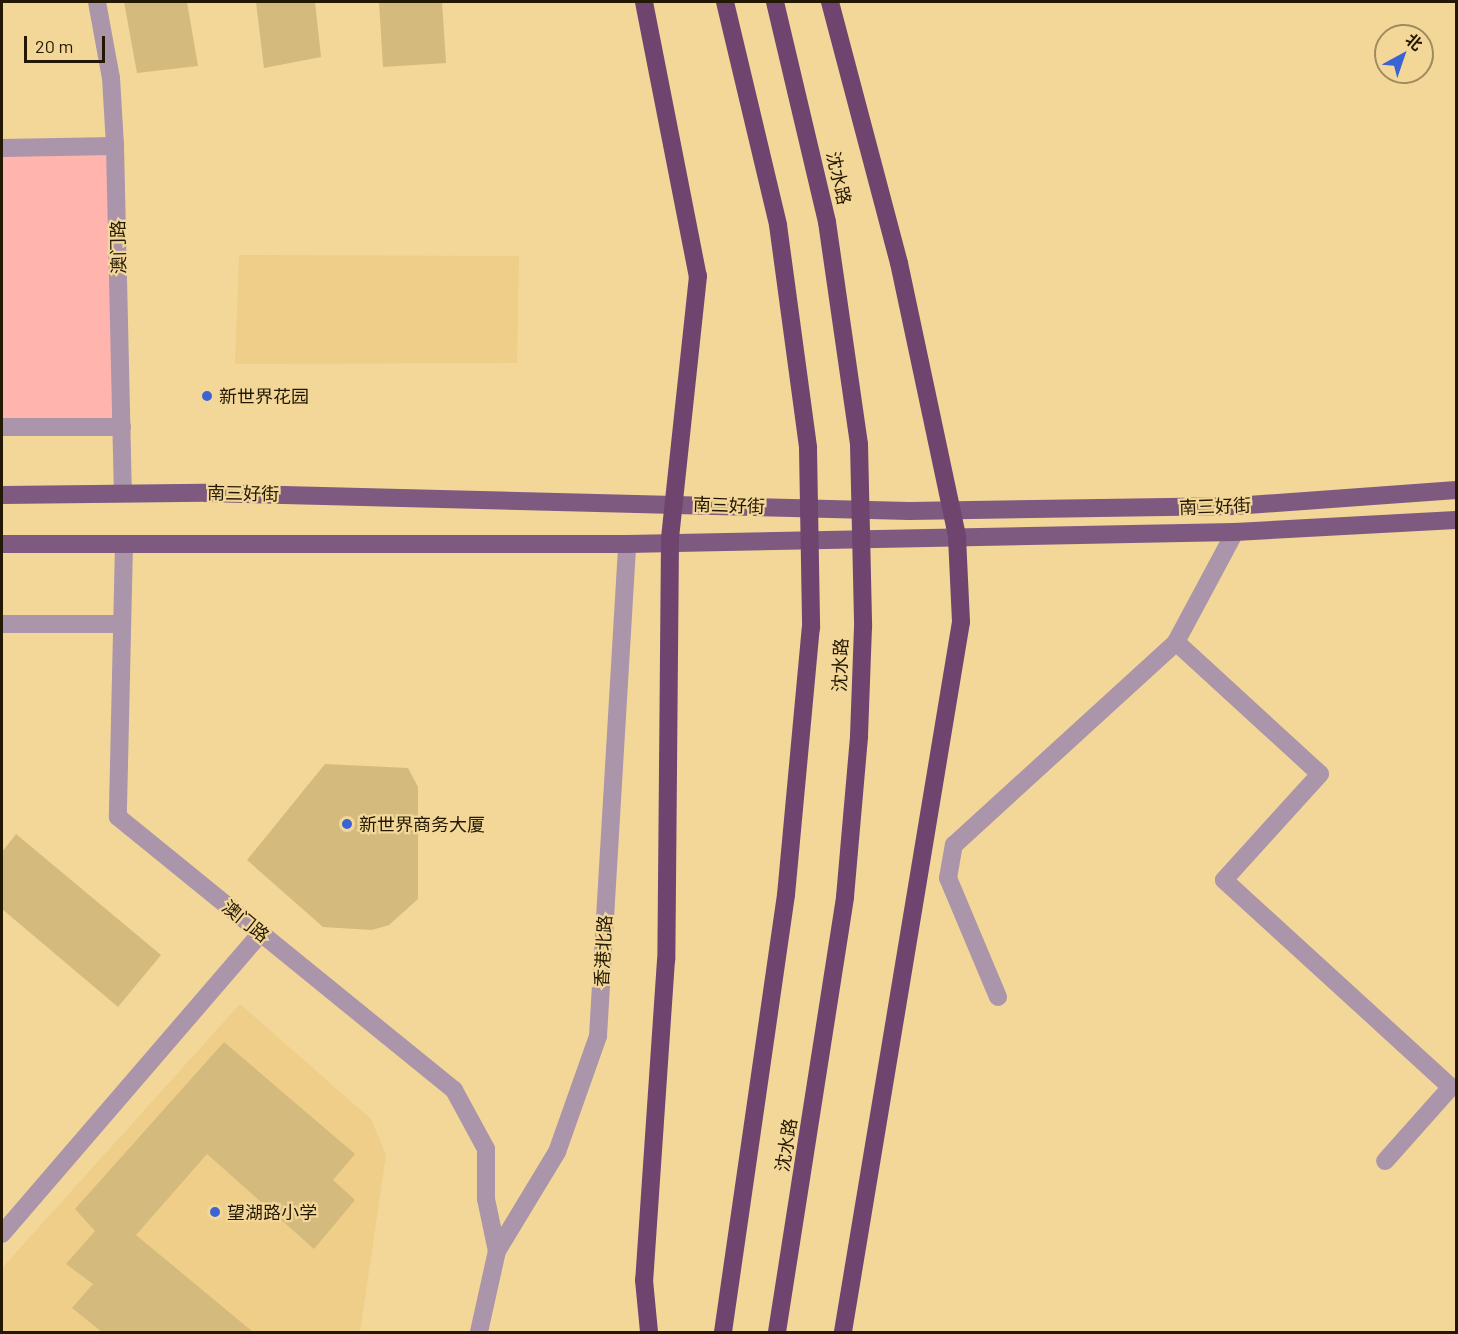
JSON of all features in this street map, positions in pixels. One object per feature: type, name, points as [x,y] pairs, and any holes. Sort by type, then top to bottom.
[{"type":"highway","points":[[644,2],[698,276],[672,503],[670,540],[666,960],[644,1280],[649,1332]]},
{"type":"highway","name":"沈水路","points":[[723,1332],[786,895],[811,628],[808,448],[778,225],[725,2]]},
{"type":"highway","name":"沈水路","points":[[775,2],[827,222],[859,444],[862,627],[859,736],[845,897],[777,1332]]},
{"type":"highway","points":[[830,2],[899,262],[957,537],[961,622],[843,1332]]},
{"type":"main road","name":"南三好街","points":[[2,495],[123,493],[672,503],[951,511],[1234,506],[1456,490]]},
{"type":"main road","points":[[2,544],[627,544],[670,540],[1235,532],[1456,520]]},
{"type":"street","name":"澳门路","points":[[97,2],[111,78],[116,146],[123,493]]},
{"type":"street","points":[[2,148],[116,146]]},
{"type":"street","points":[[2,427],[122,427]]},
{"type":"street","points":[[998,997],[948,878],[954,845],[1176,642],[1235,532]]},
{"type":"street","name":"澳门路","points":[[123,544],[118,817],[454,1090],[486,1149],[486,1200],[497,1251]]},
{"type":"street","name":"香港北路","points":[[479,1332],[497,1251],[557,1152],[598,1036],[627,544]]},
{"type":"street","points":[[2,624],[122,624]]},
{"type":"street","points":[[1176,642],[1320,774],[1224,880],[1451,1087],[1385,1161]]},
{"type":"street","points":[[2,1234],[261,933]]},
{"type":"shaded area","points":[[115,146],[122,427],[2,427],[2,148]]},
{"type":"shaded area","points":[[239,255],[519,256],[517,363],[235,364]]},
{"type":"shaded area","name":"望湖路小学","points":[[240,1004],[371,1119],[386,1155],[360,1332],[2,1332],[2,1268]]},
{"type":"building","points":[[124,2],[187,2],[198,66],[137,73]]},
{"type":"building","points":[[256,2],[315,2],[321,57],[264,68]]},
{"type":"building","points":[[379,2],[442,2],[446,63],[383,67]]},
{"type":"building","name":"新世界商务大厦","points":[[325,764],[408,768],[418,787],[418,899],[389,925],[372,930],[323,927],[247,860]]},
{"type":"building","points":[[16,834],[161,955],[118,1007],[2,909],[2,852]]},
{"type":"building","points":[[224,1042],[355,1154],[333,1180],[355,1200],[314,1249],[207,1154],[136,1235],[253,1332],[102,1332],[72,1308],[93,1284],[66,1264],[95,1231],[75,1209]]},
{"type":"place","name":"新世界花园","points":[[207,396]]},
{"type":"place","name":"新世界商务大厦","points":[[347,824]]},
{"type":"place","name":"望湖路小学","points":[[215,1212]]}]
